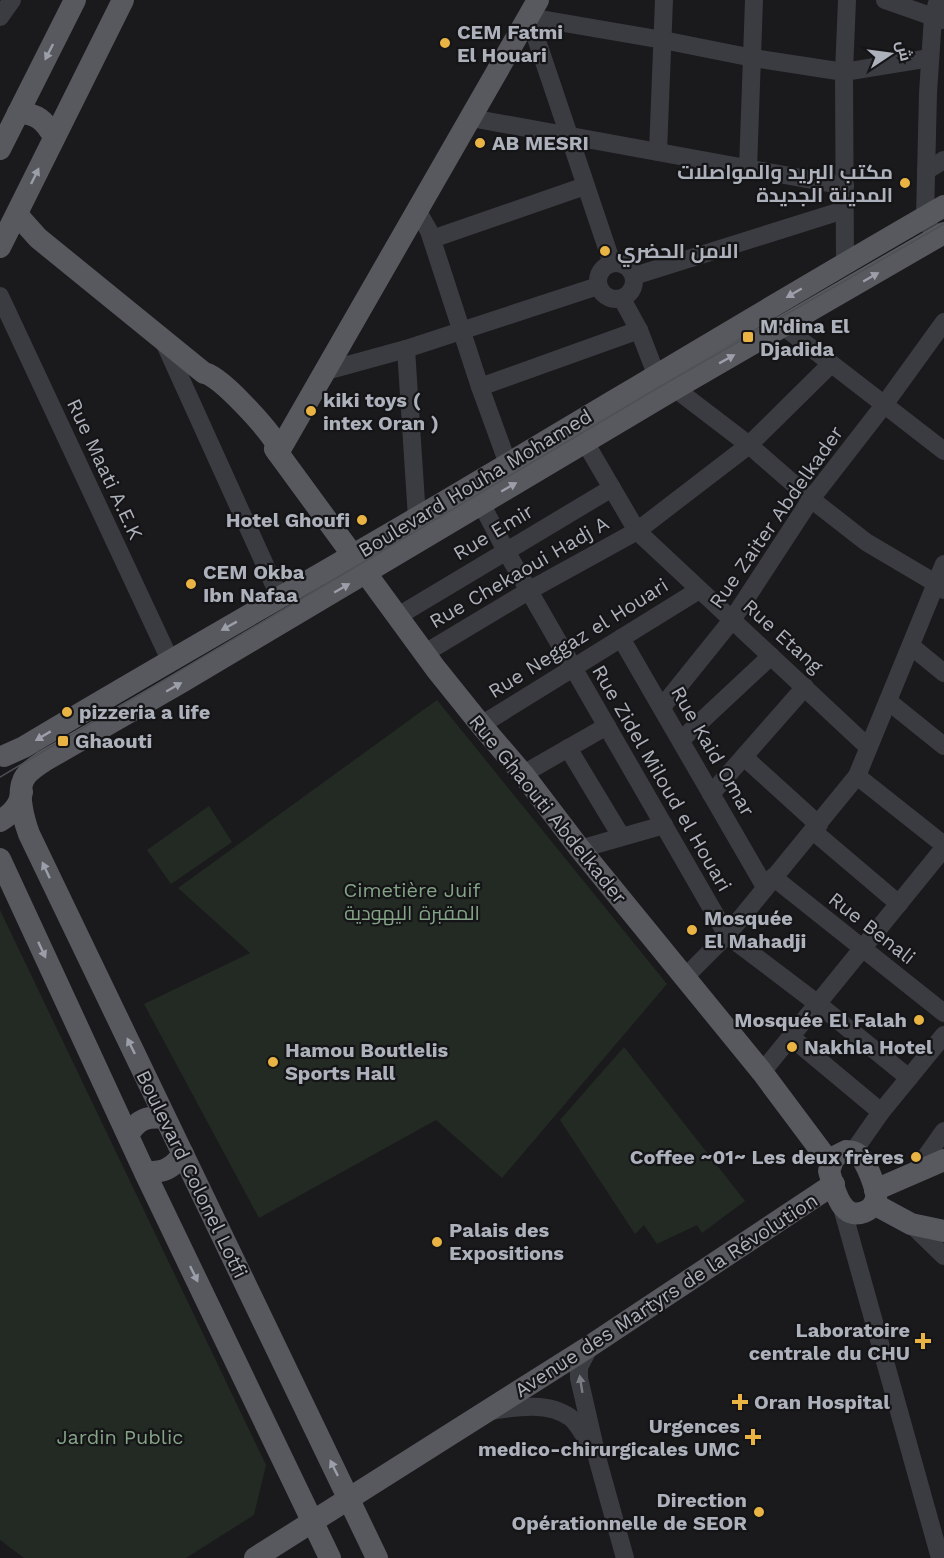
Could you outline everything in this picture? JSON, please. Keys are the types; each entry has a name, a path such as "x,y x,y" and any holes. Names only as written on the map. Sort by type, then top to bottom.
{"main road":[{"path":"0,149 11,116 29,92 75,0"},
{"path":"9,230 123,0"},
{"path":"277,451 326,371 534,8"},
{"path":"29,92 41,107 48,111 66,112"},
{"path":"11,116 33,115 40,118 54,137"},
{"name":"Boulevard Houha Mohamed","path":"2,755 14,754 170,660 417,518 656,374 934,212"},
{"name":"Rue Ghaouti Abdelkader","path":"9,230 17,229 38,238 204,373 218,378 268,431 277,445 277,451 424,653 762,1072 835,1184"},
{"name":"Boulevard Houha Mohamed","path":"0,821 16,807 22,782 44,761 368,573 481,503 676,388 941,238"},
{"path":"2,755 16,768 22,786"},
{"name":"Boulevard Colonel Lotfi","path":"22,786 21,807 29,834 377,1558"},
{"name":"Boulevard Colonel Lotfi","path":"0,859 145,1172 330,1558"},
{"path":"128,1135 142,1119 165,1118"},
{"path":"853,1152 864,1160 875,1197 911,1224 944,1231"},
{"name":"Avenue des Martyrs de la Révolution","path":"255,1558 590,1346 835,1184 839,1153 853,1152"},
{"path":"145,1172 168,1170 183,1154"},
{"path":"835,1184 851,1213 863,1213 875,1197 915,1172 944,1160"}],"street":[{"path":"0,18 12,0"},
{"path":"658,152 664,0"},
{"path":"748,169 753,0"},
{"path":"845,264 844,72 847,0"},
{"path":"885,0 938,13 927,93 926,171 941,238"},
{"path":"612,263 567,134 534,8 663,40 753,58 844,72 930,58"},
{"path":"927,93 944,82"},
{"path":"471,118 845,186"},
{"path":"926,171 944,160"},
{"path":"432,239 585,186"},
{"path":"417,210 432,239 461,331 508,464"},
{"path":"634,276 844,210"},
{"path":"612,263 623,264 634,276 630,294 622,299 610,299 601,292 598,286 603,268 612,263"},
{"path":"326,371 406,349 598,286"},
{"name":"Rue Maati A.E.K","path":"0,296 170,660"},
{"path":"622,299 639,330 656,374 749,445 811,499 866,542 940,587"},
{"name":"Rue Zaiter Abdelkader","path":"662,707 732,620 811,499 884,405 944,322"},
{"path":"784,327 944,452"},
{"path":"480,387 639,330"},
{"path":"163,339 280,598"},
{"path":"406,349 417,518"},
{"name":"Rue Chekaoui Hadj A","path":"424,653 530,590 637,531 749,445 831,364"},
{"name":"Rue Etang","path":"585,442 637,531 868,747"},
{"name":"Rue Emir","path":"398,616 612,488"},
{"name":"Rue Zidel Miloud el Houari","path":"481,503 506,551 726,935 818,1004 909,1078"},
{"path":"684,978 726,935 857,777 911,646 940,587 944,564"},
{"name":"Rue Neggaz el Houari","path":"481,725 699,590"},
{"name":"Rue Kaid Omar","path":"621,638 711,794 769,882"},
{"path":"911,646 944,673"},
{"path":"681,740 771,656"},
{"path":"711,794 805,687"},
{"path":"888,701 944,746"},
{"path":"523,774 607,726"},
{"path":"568,748 621,836"},
{"path":"744,757 816,828 899,904"},
{"path":"762,1072 863,950 944,846 857,777"},
{"path":"580,849 664,825"},
{"name":"Rue Benali","path":"769,882 863,950 944,1013"},
{"path":"853,1152 881,1112 944,1035"},
{"path":"791,1037 881,1112"},
{"path":"915,1172 944,1131"},
{"path":"835,1184 940,1558"},
{"path":"911,1224 944,1256"},
{"path":"590,1346 582,1358 579,1378 598,1461 625,1558"},
{"path":"489,1411 528,1406 554,1410 571,1418 583,1433 598,1461"}],"green space":[{"name":"Cimetière Juif المقبرة اليهودية","path":"437,700 667,984 502,1178 436,1120 259,1218 144,1004 250,953 178,888"},
{"path":"209,806 232,842 171,884 147,850"},
{"name":"Jardin Public","path":"0,910 266,1465 254,1515 186,1558 24,1558 0,1540"},
{"path":"624,1047 745,1201 702,1233 697,1225 657,1244 644,1225 635,1234 560,1120"}],"tram line":[{"path":"0,777 668,382 944,224"}],"place":[{"name":"CEM Fatmi El Houari","path":"445,43"},
{"name":"AB MESRI","path":"480,143"},
{"name":"مكتب البريد والمواصلات المدينة الجديدة","path":"905,183"},
{"name":"الامن الحضري","path":"605,251"},
{"name":"M'dina El Djadida","path":"748,337"},
{"name":"kiki toys ( intex Oran )","path":"311,411"},
{"name":"Hotel Ghoufi","path":"362,520"},
{"name":"CEM Okba Ibn Nafaa","path":"191,584"},
{"name":"pizzeria a life","path":"67,712"},
{"name":"Ghaouti","path":"63,741"},
{"name":"Mosquée El Mahadji","path":"692,930"},
{"name":"Mosquée El Falah","path":"919,1020"},
{"name":"Nakhla Hotel","path":"792,1047"},
{"name":"Hamou Boutlelis Sports Hall","path":"273,1062"},
{"name":"Coffee ~01~ Les deux frères","path":"916,1157"},
{"name":"Palais des Expositions","path":"437,1242"},
{"name":"Laboratoire centrale du CHU","path":"923,1341"},
{"name":"Oran Hospital","path":"740,1402"},
{"name":"Urgences medico-chirurgicales UMC","path":"753,1437"},
{"name":"Direction Opérationnelle de SEOR","path":"759,1512"}]}
